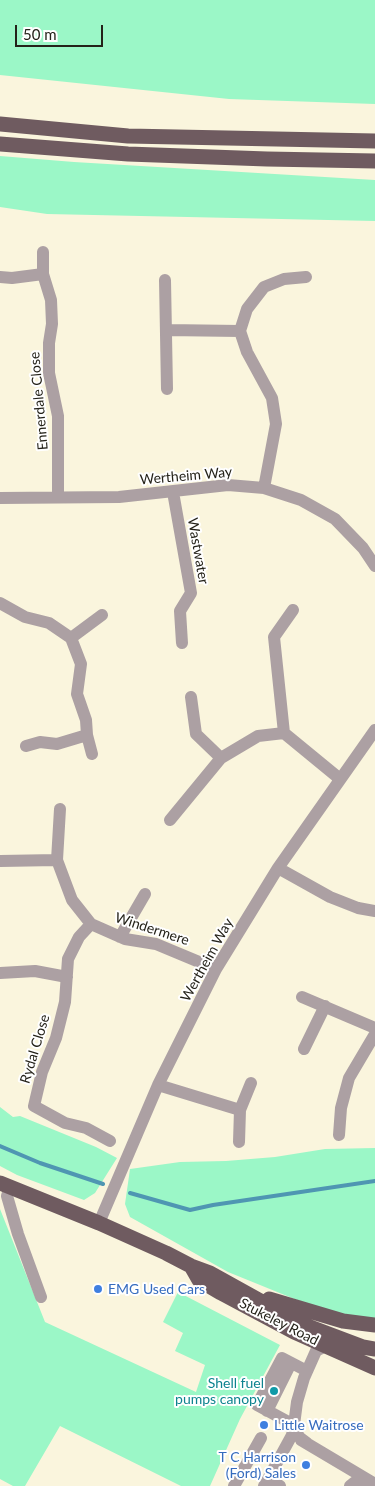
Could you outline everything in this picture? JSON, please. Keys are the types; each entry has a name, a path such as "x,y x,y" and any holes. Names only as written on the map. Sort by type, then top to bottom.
{"main road":[{"path":"0,124 128,136 375,141"},
{"path":"0,144 128,154 375,161"},
{"name":"Stukeley Road","path":"5,1185 99,1223 210,1273 302,1324 363,1347 375,1349"},
{"name":"Stukeley Road","path":"191,1266 199,1280 294,1332 375,1368"},
{"path":"239,1289 343,1321 375,1325"}],"street":[{"name":"Ennerdale Close","path":"43,252 43,274 51,300 52,324 49,343 49,373 58,416 58,498"},
{"path":"0,277 12,278 43,274"},
{"path":"264,488 276,424 272,398 247,352 240,331 247,309 264,287 284,279 306,278"},
{"path":"164,280 167,388"},
{"path":"166,330 240,331"},
{"name":"Wertheim Way","path":"0,498 119,497 228,485 264,488 301,500 335,519 363,548 375,566"},
{"name":"Wastwater","path":"173,492 191,592 180,611 182,643"},
{"path":"0,603 25,617 49,622 70,638 80,664 77,694 86,720 86,735 92,754"},
{"path":"293,610 274,637 284,733 340,779"},
{"path":"70,638 102,615"},
{"path":"191,697 196,734 221,758"},
{"name":"Wertheim Way","path":"99,1223 158,1085 216,969 278,868 375,730"},
{"path":"170,820 221,758 258,736 284,733"},
{"path":"26,746 40,742 56,744 86,735"},
{"name":"Windermere","path":"60,809 57,860 72,900 91,924 120,937 156,944 216,969"},
{"path":"0,861 57,860"},
{"path":"278,868 330,897 358,908 375,911"},
{"path":"120,937 145,894"},
{"name":"Rydal Close","path":"91,924 79,937 68,959 65,1002 56,1038 42,1072 34,1106 65,1123 86,1128 110,1141"},
{"path":"0,973 35,971 67,977"},
{"path":"302,996 375,1028"},
{"path":"304,1049 325,1006"},
{"path":"339,1135 341,1108 349,1078 370,1052 375,1034"},
{"path":"239,1142 240,1110 251,1083"},
{"path":"158,1085 240,1110"},
{"path":"5,1185 18,1234 41,1297"},
{"path":"265,1409 298,1368 316,1351 326,1346"},
{"path":"298,1368 277,1355 252,1403 265,1409 307,1443 375,1484"},
{"path":"280,1486 266,1482 293,1430 297,1402 298,1368"},
{"path":"234,1486 261,1438"},
{"path":"350,1486 355,1482 361,1482 369,1486"}],"green space":[{"path":"0,0 375,0 375,104 229,99 0,75"},
{"path":"0,156 375,180 375,221 47,214 0,207"},
{"path":"0,1107 13,1117 20,1116 96,1147 117,1158 95,1193 84,1200 17,1175 0,1166"},
{"path":"375,1148 375,1319 324,1311 228,1272 130,1217 125,1204 130,1169 180,1162 275,1157 325,1149"},
{"path":"0,1209 45,1322 196,1392 205,1365 175,1351 183,1333 163,1322 178,1292 280,1345 240,1419 210,1486 181,1486 60,1426 25,1486 13,1486 0,1479"}],"waterway":[{"path":"0,1146 40,1163 103,1184"},
{"path":"130,1193 190,1210 375,1181"}],"place":[{"name":"EMG Used Cars","path":"98,1289"},
{"name":"Shell fuel pumps canopy","path":"274,1391"},
{"name":"Little Waitrose","path":"264,1425"},
{"name":"T C Harrison (Ford) Sales","path":"306,1465"}]}
